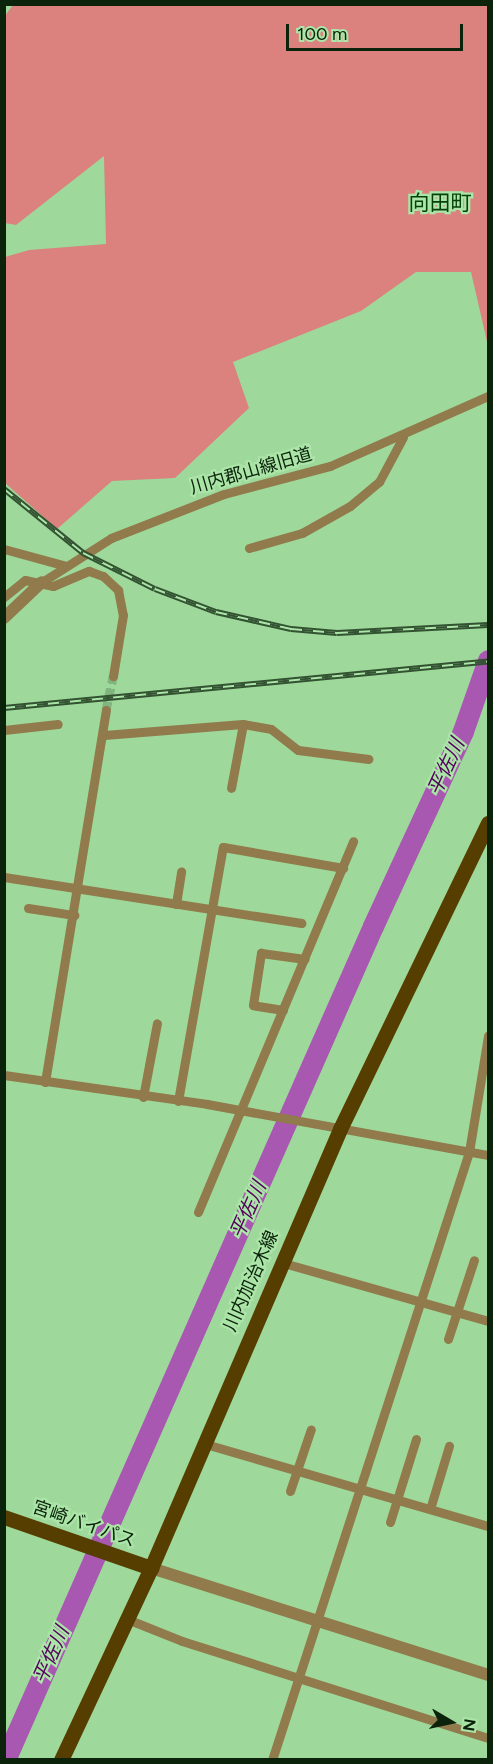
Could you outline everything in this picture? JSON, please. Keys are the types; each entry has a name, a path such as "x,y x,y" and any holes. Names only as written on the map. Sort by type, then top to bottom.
{"main road":[{"name":"川内加治木線","path":"61,1760 151,1568 280,1262 340,1130 489,823"},
{"name":"宮崎バイパス","path":"4,1517 151,1568"}],"street":[{"name":"川内郡山線旧道","path":"4,618 42,582 111,538 224,494 321,470 403,437 489,396"},
{"path":"249,548 302,533 350,506 379,482 403,437"},
{"path":"4,549 66,566"},
{"path":"4,597 25,580 53,586 89,571 103,576 118,590 123,615 113,676"},
{"path":"45,1082 104,735 106,710"},
{"path":"4,730 58,724"},
{"path":"104,735 243,724 271,729 298,750 368,759"},
{"path":"231,788 243,724"},
{"path":"198,1212 353,842"},
{"path":"178,1101 223,847 343,868"},
{"path":"176,904 181,871"},
{"path":"4,877 301,923"},
{"path":"28,908 74,915"},
{"path":"283,1010 254,1005 261,953 305,959"},
{"path":"143,1097 157,1023"},
{"path":"272,1760 469,1152 489,1036"},
{"path":"4,1075 178,1101 489,1155"},
{"path":"448,1339 474,1260"},
{"path":"280,1262 489,1321"},
{"path":"290,1491 311,1429"},
{"path":"390,1522 416,1438"},
{"path":"202,1443 488,1525"},
{"path":"430,1509 449,1446"},
{"path":"151,1568 489,1675"},
{"path":"127,1619 182,1641 489,1738"}],"shaded area":[{"path":"13,5 488,5 488,346 471,272 416,272 361,311 233,362 249,408 175,478 112,481 57,529 5,483 5,257 29,250 106,244 104,156 16,225 5,223 4,17"}],"waterway":[{"name":"平佐川","path":"5,1760 373,926 463,731 488,660"}],"tunnel":[{"path":"106,710 113,676"}],"railway":[{"path":"4,489 83,553 155,589 216,612 291,629 337,633 488,625"},
{"path":"4,708 488,661"}],"district":[{"name":"向田町","path":"440,203"}]}
